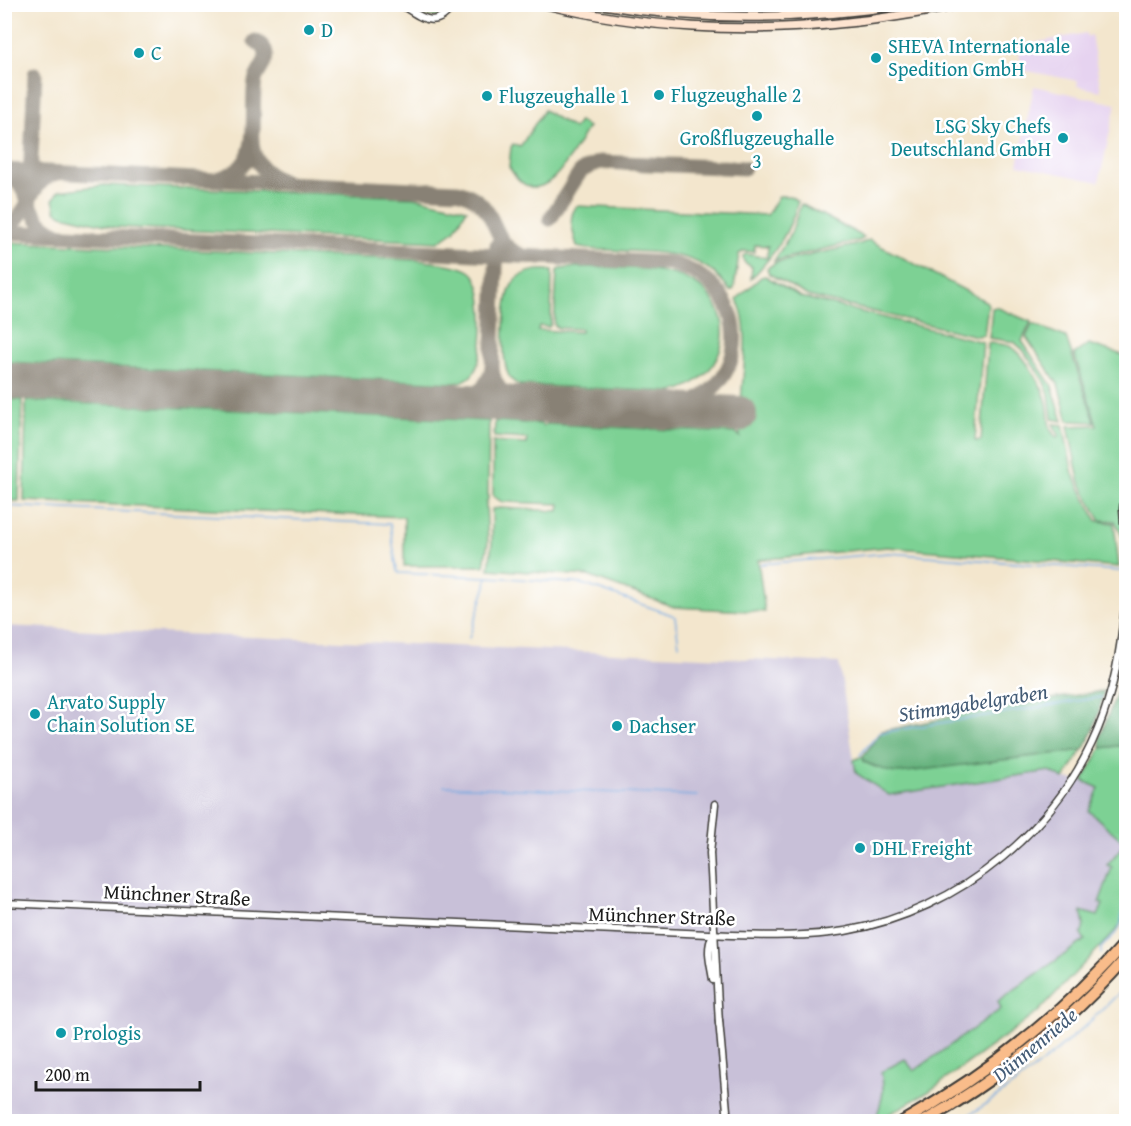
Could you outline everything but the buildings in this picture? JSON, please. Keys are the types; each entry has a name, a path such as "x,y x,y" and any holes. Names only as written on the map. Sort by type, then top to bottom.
{"highway":[{"path":"902,1122 958,1088 1021,1043 1065,1006 1103,969 1126,942"},
{"path":"923,1122 983,1086 1030,1050 1074,1013 1126,958"}],"main road":[{"path":"544,4 599,16 692,26 782,27 877,20 964,4"},
{"path":"601,5 685,15 759,17 840,13 907,4"}],"street":[{"path":"400,4 431,21 446,16 454,4"},
{"path":"599,16 601,5"},
{"path":"1126,478 1123,509 1126,551"},
{"name":"Münchner Straße","path":"4,903 713,934 808,935 847,930 880,922 951,893 978,876 1006,855 1057,801 1081,765 1095,737 1115,678 1126,596"},
{"path":"715,804 710,853 713,934 728,1122"}],"shaded area":[{"path":"1086,33 1087,37 1091,35 1101,91 1077,86 1078,81 1022,70 1018,46"},
{"path":"1034,86 1116,104 1099,182 1018,165"},
{"path":"5,626 839,663 856,773 889,795 1050,771 1064,779 1086,781 1126,800 1126,886 1035,1013 957,1071 891,1108 858,1121 5,1122"}],"green space":[{"path":"406,5 451,5 437,17 425,15"},
{"path":"544,110 574,129 579,121 588,127 554,177 544,185 533,187 521,182 509,167 511,147 513,144 520,147"},
{"path":"104,185 414,197 467,209 454,231 438,242 114,227 62,215 56,211 53,200 59,191"},
{"path":"779,196 790,196 798,201 785,234 773,253 751,279 752,267 744,262 743,256 746,254 767,258 768,246 755,245 754,252 744,251 739,254 734,289 730,291 719,277 692,260 660,253 593,250 577,247 571,221 577,206 767,215"},
{"path":"801,204 864,237 861,240 774,261 791,233"},
{"path":"869,240 987,302 984,335 976,336 808,296 769,274 767,268 775,263"},
{"path":"5,242 416,260 452,265 471,272 480,292 483,323 477,367 472,375 455,383 5,362"},
{"path":"577,267 636,268 665,272 691,281 707,293 718,308 723,324 722,341 717,358 707,372 692,384 673,392 519,385 513,382 506,368 504,343 505,315 513,283 531,271 552,271 551,324 549,327 539,326 538,330 581,332 581,329 558,328 554,325 557,271"},
{"path":"765,276 801,297 983,342 975,441 981,440 988,343 1005,345 1016,351 1033,372 1042,389 1047,403 1050,426 1057,438 1059,435 1053,424 1063,425 1073,474 1097,521 1114,523 1119,567 887,547 758,560 765,612 674,607 588,576 489,569 492,509 559,511 560,504 502,502 493,496 493,442 527,444 527,439 494,437 495,421 543,426 546,424 737,433 740,437 740,427 747,427 748,402 741,402 745,336 737,299"},
{"path":"996,307 1031,322 1022,341 1052,386 1063,421 1052,419 1049,394 1043,380 1023,350 1014,342 989,338 992,308"},
{"path":"1032,324 1066,337 1095,422 1068,421 1058,384 1026,337"},
{"path":"1089,344 1126,356 1126,545 1115,521 1100,520 1079,480 1068,426 1097,425 1074,354"},
{"path":"5,399 22,400 19,501 5,501"},
{"path":"26,401 489,421 488,499 486,503 488,542 484,566 404,566 404,517 24,501"},
{"path":"1126,653 1126,745 1101,748 1100,737 1118,689"},
{"path":"1104,691 1094,729 1083,750 898,773 864,762 863,756 882,731 960,713"},
{"path":"1126,745 1126,915 1120,926 1037,1013 928,1092 875,1122 883,1092 881,1072 905,1059 914,1071 1001,1009 998,1001 1085,940 1081,934 1084,926 1081,911 1098,916 1103,904 1099,903 1112,867 1107,865 1125,843 1089,811 1099,788 1083,781 1101,748"},
{"path":"1083,750 1064,779 1050,771 889,795 856,773 854,760 863,756 864,762 875,767 974,763"}],"waterway":[{"path":"4,506 390,524 399,573 583,584 672,615 675,617 679,645"},
{"path":"760,564 889,553 1120,571"},
{"path":"469,638 487,577"},
{"name":"Stimmgabelgraben","path":"1120,693 1126,692"},
{"name":"Stimmgabelgraben","path":"860,755 879,733 1102,697"},
{"name":"Stimmgabelgraben","path":"444,786 698,796"},
{"name":"Dünnenriede","path":"1101,954 1101,948 1118,931 1121,923 1126,881"},
{"name":"Dünnenriede","path":"958,1122 1003,1092 1046,1059 1126,986"}],"taxiway":[{"path":"219,178 234,172 244,163 249,152 252,138 255,81 265,62 266,55 263,46 255,41"},
{"path":"29,201 35,74"},
{"path":"252,143 255,156 261,166 270,175 282,181"},
{"path":"550,219 581,171 599,162 744,168"},
{"path":"4,170 458,191 472,197 482,205 503,242 522,255"},
{"path":"4,172 14,178 20,186 39,220 57,233"},
{"path":"4,229 20,215 41,182 58,173"},
{"path":"4,232 669,263 698,275 719,293 731,315 735,339 730,363 717,384 696,401 666,411"},
{"path":"492,368 497,245"},
{"path":"448,401 476,393 486,383 492,368 499,388 513,400 527,404"}],"runway":[{"path":"4,381 739,414"}],"place":[{"name":"D","path":"309,30"},
{"name":"C","path":"139,53"},
{"name":"SHEVA Internationale Spedition GmbH","path":"876,58"},
{"name":"Flugzeughalle 2","path":"659,95"},
{"name":"Flugzeughalle 1","path":"487,96"},
{"name":"Großflugzeughalle 3","path":"757,116"},
{"name":"LSG Sky Chefs Deutschland GmbH","path":"1063,138"},
{"name":"Arvato Supply Chain Solution SE","path":"35,714"},
{"name":"Dachser","path":"617,726"},
{"name":"DHL Freight","path":"860,848"},
{"name":"Prologis","path":"61,1033"}]}
